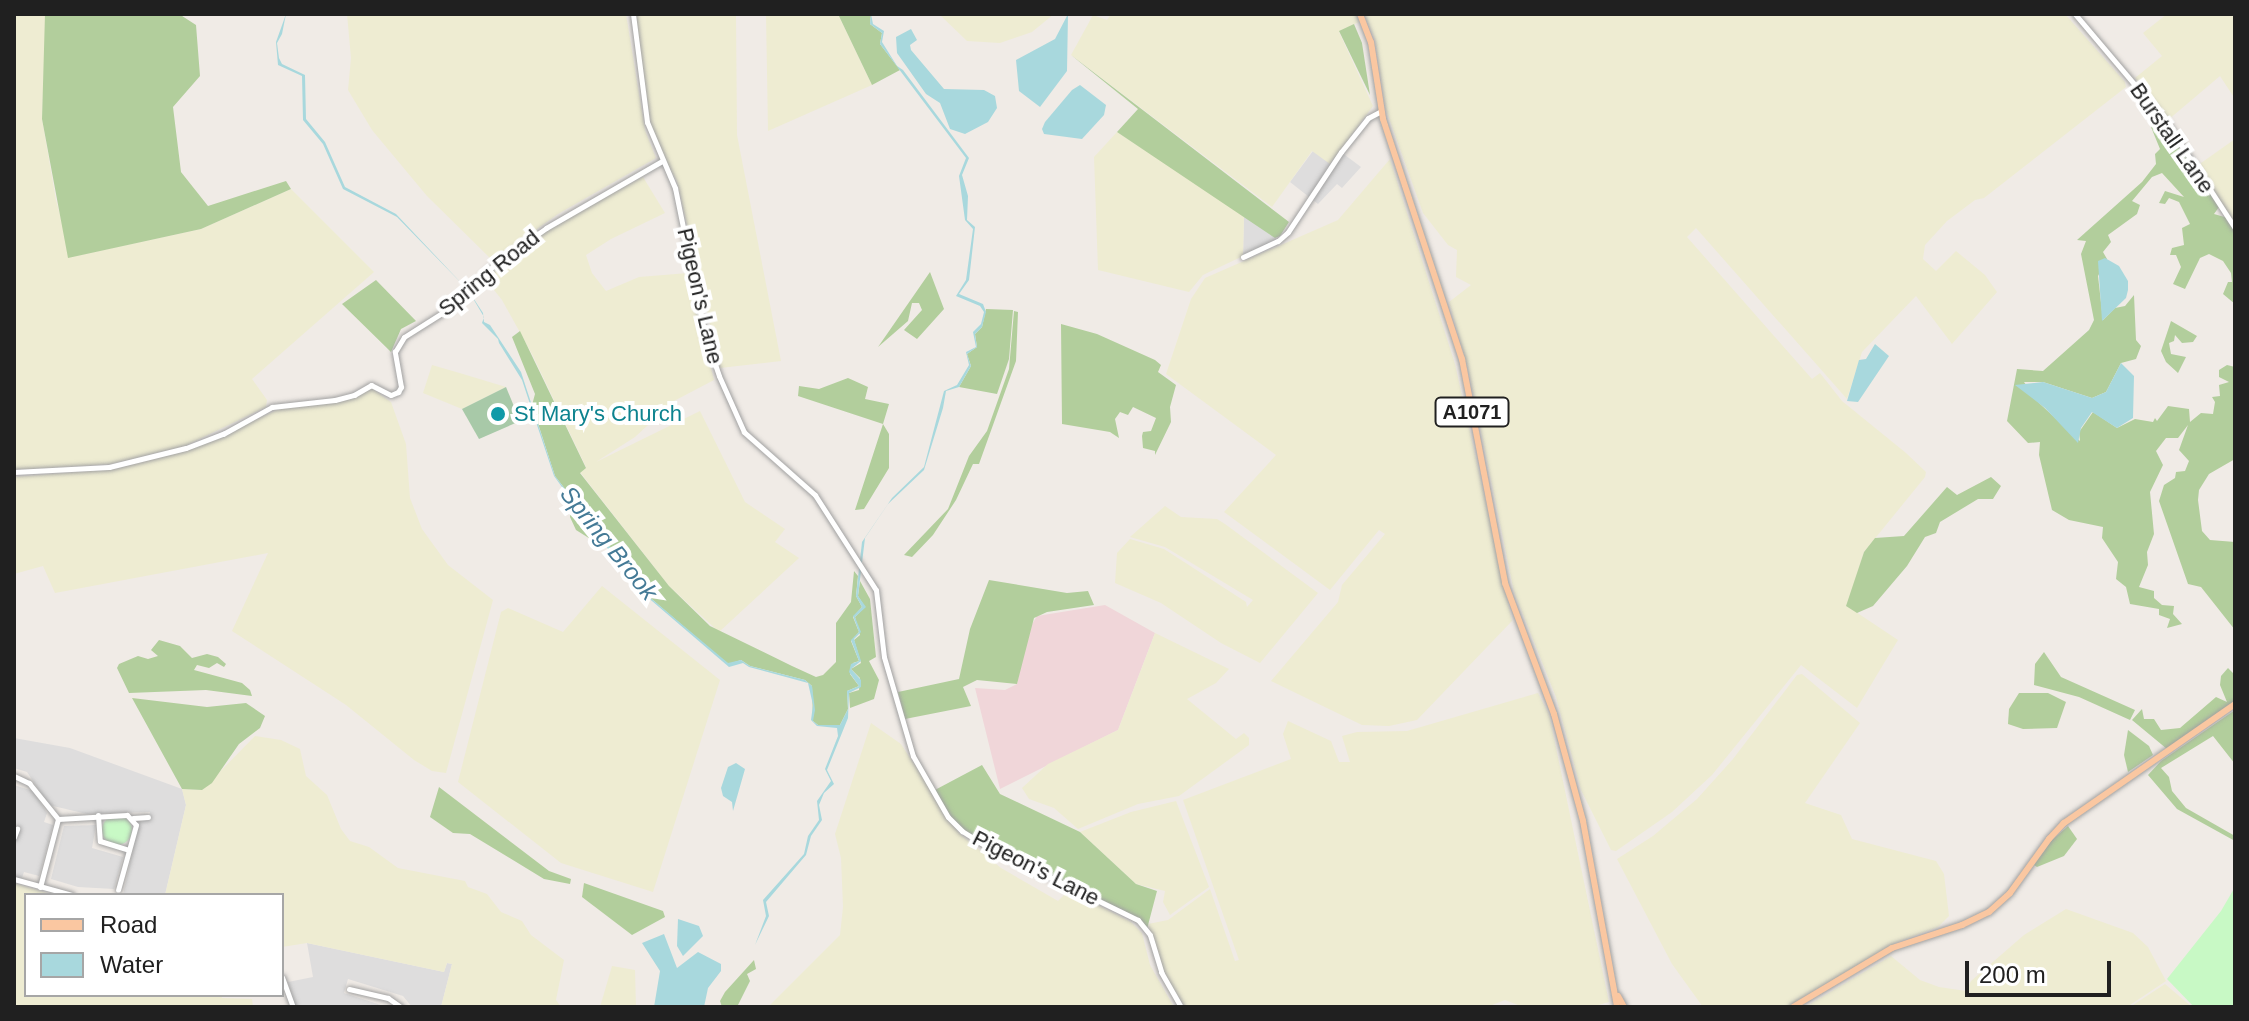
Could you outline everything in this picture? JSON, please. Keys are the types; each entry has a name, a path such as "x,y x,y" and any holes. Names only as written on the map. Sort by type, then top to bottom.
{"main road":[{"name":"A1071","path":"1360,14 1371,42 1381,111 1458,346 1500,562 1565,752 1583,821 1618,996 1617,1007"},
{"path":"1793,1007 1892,948 1962,925 1989,912 2010,893 2064,823 2235,704"},
{"name":"A1071","path":"1618,996 1624,1007"}],"street":[{"name":"Pigeon's Lane","path":"633,14 647,122 675,188 705,335 732,407 747,436 815,495 876,590 882,645 910,747 948,817 986,846 1138,920 1150,935 1161,972 1181,1007"},
{"name":"Burstall Lane","path":"2075,14 2167,123 2235,228"},
{"path":"1243,257 1278,241 1288,232 1341,152 1368,118 1381,111"},
{"name":"Spring Road","path":"14,472 109,467 186,448 223,434 272,407 335,400 354,395 371,385 391,395 401,387 395,352 404,337 456,304 494,265 546,228 662,161"},
{"path":"14,773 29,783 58,819"},
{"path":"58,819 98,815 148,817"},
{"path":"98,815 101,842 129,850"},
{"path":"118,890 136,825 133,818"},
{"path":"40,887 58,819"},
{"path":"14,837 17,829"},
{"path":"14,879 64,893"},
{"path":"284,982 293,1007"},
{"path":"353,988 388,998 401,1007"}],"shaded area":[{"path":"14,14 46,14 42,119 56,200 71,257 201,229 291,189 374,272 252,379 267,400 266,407 185,446 111,464 14,470"},
{"path":"347,14 626,14 645,130 656,158 558,214 493,261 427,196 372,130 348,90 351,58"},
{"path":"635,14 736,14 737,135 781,361 720,368 677,181 653,139"},
{"path":"766,14 838,14 872,85 768,131"},
{"path":"939,14 1054,14 1032,32 1000,43 967,41"},
{"path":"1111,14 1356,14 1359,22 1339,32 1373,106 1330,164 1312,151 1272,207 1071,55 1093,15 1107,20"},
{"path":"1364,14 2065,14 2125,82 2126,87 1984,198 1975,200 1947,221 1925,245 1923,259 1936,271 1956,251 1985,275 1997,292 1952,344 1916,296 1862,352 1847,399 1696,228 1687,237 1812,379 1820,373 1842,401 1926,472 1864,552 1847,606 1898,640 1857,708 1801,665 1712,775 1672,812 1616,851 1611,850 1581,790 1556,697 1514,592 1468,368 1449,302 1471,285 1456,277 1457,250 1448,245 1423,213 1386,110 1375,39"},
{"path":"2167,14 2235,14 2235,99 2220,76 2168,120 2135,78 2162,56 2143,33"},
{"path":"1117,132 1244,215 1243,256 1203,275 1189,292 1098,270 1094,157"},
{"path":"2235,139 2235,228 2194,168"},
{"path":"1313,151 1341,152 1361,167 1342,188 1337,184 1318,204 1290,182"},
{"path":"1390,159 1455,364 1512,621 1417,720 1389,726 1362,725 1271,681 1338,602 1342,585 1385,534 1379,530 1330,590 1224,512 1276,455 1166,374 1191,299 1205,278 1338,220"},
{"path":"643,177 665,213 586,255 592,273 606,291 639,277 688,273 714,380 674,401 635,437 596,462 700,411 745,502 785,529 775,542 799,558 719,632 669,586 580,472 586,467 533,356 502,300 482,275 565,218"},
{"path":"1244,215 1277,239 1278,241 1243,256"},
{"path":"432,365 506,387 462,409 423,393"},
{"path":"371,388 391,402 406,444 410,498 422,529 448,565 493,600 446,773 432,771 414,760 346,705 232,631 268,553 55,593 43,566 14,574 14,477 115,469 191,448 282,408 340,402"},
{"path":"1165,506 1181,517 1217,519 1318,593 1260,663 1221,643 1161,603 1115,583 1117,553 1130,539 1164,549 1246,602 1247,607 1253,600 1165,547 1130,537"},
{"path":"602,586 720,680 653,892 561,863 458,782 501,612 508,608 563,632"},
{"path":"1105,605 1155,633 1118,730 1000,789 975,688 1005,690 1017,684 1028,631 1037,616"},
{"path":"1155,633 1229,669 1216,683 1187,699 1236,739 1244,733 1249,738 1249,745 1179,796 1138,804 1078,829 1054,808 1029,799 1022,788 1048,764 1118,730"},
{"path":"1802,674 1860,723 1805,803 1841,815 1852,839 1936,861 1944,874 1949,916 1938,927 1895,943 1789,1006 1703,1007 1672,964 1617,859 1653,836 1697,799 1733,759 1797,675"},
{"path":"1538,693 1549,714 1609,1002 1591,1007 1523,1007 1505,1000 1487,1007 1185,1007 1163,972 1148,924 1168,920 1210,889 1235,961 1239,960 1183,800 1291,759 1283,734 1288,721 1331,741 1339,762 1350,762 1342,736 1357,732 1407,731"},
{"path":"871,723 901,744 959,833 1001,868 1058,901 1069,890 1131,922 1142,933 1150,965 1174,1007 768,1007 840,935 843,907 841,858 835,834"},
{"path":"255,736 281,740 300,749 306,776 327,795 341,829 350,841 369,847 398,868 465,881 468,887 487,894 501,912 522,921 531,935 564,960 556,1000 561,1007 441,1007 452,964 447,963 444,972 307,943 284,947 284,893 165,893 186,805 182,789 202,790"},
{"path":"14,738 70,748 182,789 186,805 165,893 123,893 139,822 148,820 150,812 87,814 49,805 27,772 14,768"},
{"path":"14,785 33,791 47,813 44,822 53,825 39,876 24,872 21,880 14,877"},
{"path":"1176,801 1209,887 1170,915 1163,902 1165,891 1136,884 1080,832 1131,812"},
{"path":"96,825 92,848 123,857 114,889 78,887 51,879 64,826"},
{"path":"14,883 47,893 24,893 24,997 222,997 252,999 253,1007 14,1007"},
{"path":"2066,909 2133,933 2148,947 2166,981 2127,1007 1805,1007 1891,956 1920,980 1966,991 1971,981 2024,935"},
{"path":"307,943 444,972 447,963 452,964 441,1007 412,1007 403,996 348,979 344,993 387,1007 295,1007 288,982 313,977"},
{"path":"612,966 635,970 636,1007 600,1007"},
{"path":"2165,984 2192,1007 2130,1007"}],"green space":[{"path":"45,14 179,14 196,25 200,76 173,107 181,172 208,206 286,181 291,189 201,229 68,258 42,119"},
{"path":"838,14 871,14 870,24 882,33 880,44 900,70 872,85"},
{"path":"1354,24 1362,43 1370,95 1339,31"},
{"path":"1071,55 1289,222 1280,236 1275,238 1117,132 1138,109"},
{"path":"2157,120 2167,123 2219,207 2214,214 2228,218 2235,228 2235,304 2223,294 2228,282 2232,282 2231,273 2223,261 2209,254 2200,258 2185,289 2173,284 2181,267 2176,255 2170,255 2172,248 2184,245 2182,228 2190,224 2179,202 2169,198 2165,204 2159,203 2165,191 2184,197 2162,173 2152,177 2132,201 2140,205 2137,214 2108,235 2111,242 2103,252 2107,259 2098,276 2103,320 2115,308 2125,306 2134,295 2136,340 2141,346 2136,359 2121,363 2106,392 2092,398 2043,382 2024,382 2039,403 2080,441 2079,432 2093,412 2117,428 2135,419 2153,422 2155,418 2157,421 2168,406 2189,409 2190,422 2201,413 2213,414 2215,402 2212,397 2220,396 2219,385 2229,382 2219,377 2219,370 2227,365 2235,367 2235,459 2209,474 2199,490 2198,500 2202,531 2210,540 2235,542 2235,630 2201,587 2188,584 2159,501 2164,485 2175,478 2176,472 2185,471 2189,461 2179,450 2188,425 2178,438 2166,438 2156,451 2163,465 2150,492 2154,534 2147,552 2148,565 2139,587 2154,591 2154,598 2162,605 2174,606 2173,614 2182,624 2167,628 2170,619 2159,615 2159,609 2130,604 2126,587 2116,579 2118,562 2102,538 2103,527 2069,520 2052,510 2039,455 2040,442 2028,443 2007,421 2017,369 2043,371 2089,330 2094,320 2081,254 2086,241 2077,240 2142,182 2156,164 2155,154 2160,149 2151,127"},
{"path":"930,272 944,309 917,339 904,330 922,310 919,303 912,303 908,321 878,347"},
{"path":"376,280 416,321 401,329 391,352 342,304"},
{"path":"986,309 1013,310 1009,359 997,394 959,387 971,366 967,354 977,347 975,334 982,327"},
{"path":"1014,311 1018,312 1016,361 979,464 973,464 956,500 933,535 912,557 904,555 948,509 969,456 987,431 1009,369"},
{"path":"2171,321 2197,336 2193,342 2182,343 2175,335 2174,341 2169,343 2171,354 2186,357 2178,373 2166,362 2161,351"},
{"path":"1061,324 1097,334 1155,360 1161,365 1158,372 1176,385 1170,407 1171,422 1155,455 1155,451 1143,448 1142,436 1143,432 1151,431 1156,418 1133,407 1128,415 1120,412 1115,419 1119,438 1110,432 1062,424"},
{"path":"520,331 586,468 580,473 669,586 710,626 816,677 823,675 836,662 836,623 851,602 854,571 858,576 856,596 862,607 853,617 859,632 851,641 859,661 853,663 850,674 859,686 847,691 848,709 840,725 818,725 813,721 812,686 805,680 750,666 741,660 729,664 723,660 647,595 602,537 605,543 592,540 576,530 570,517 572,498 555,476 532,405 535,394 512,337"},
{"path":"848,378 868,387 865,399 889,404 883,424 798,396 799,386 819,389"},
{"path":"506,387 520,421 479,439 462,409"},
{"path":"883,424 889,434 889,468 864,509 855,510"},
{"path":"1991,477 2001,486 1993,499 1978,499 1940,522 1936,533 1925,537 1907,566 1873,606 1857,613 1846,606 1864,552 1875,538 1904,536 1947,487 1957,495"},
{"path":"989,580 1067,593 1088,591 1094,605 1047,612 1034,618 1017,684 977,680 963,687 971,706 905,719 898,692 959,679 970,629"},
{"path":"860,581 870,599 876,657 869,661 879,680 874,699 850,708 849,693 859,690 860,678 851,669 861,663 854,640 860,635 855,617 865,607 858,596"},
{"path":"159,640 180,646 192,658 207,654 218,657 226,664 224,667 217,663 209,668 197,665 194,670 242,683 252,696 206,690 129,693 117,668 119,664 138,656 148,659 158,656 151,650"},
{"path":"2044,652 2061,677 2135,710 2130,720 2079,697 2034,685 2035,664"},
{"path":"2228,668 2235,675 2235,704 2167,749 2132,720 2142,709 2144,719 2154,719 2161,730 2180,728 2216,697 2227,702 2220,685 2221,676"},
{"path":"2019,693 2048,693 2066,702 2057,728 2023,729 2008,724 2009,709"},
{"path":"132,698 207,707 246,703 265,716 260,728 239,744 212,783 202,790 182,789"},
{"path":"2235,710 2235,764 2213,736 2161,768 2169,777 2172,791 2186,808 2235,836 2235,841 2177,809 2148,775 2161,761"},
{"path":"2128,730 2149,746 2153,755 2128,772 2124,755"},
{"path":"982,765 1000,794 1080,832 1136,884 1157,891 1147,929 1139,920 986,846 955,826 933,791"},
{"path":"439,787 549,871 571,879 570,884 544,879 470,834 453,833 430,817"},
{"path":"117,815 128,819 132,830 128,841 117,845 106,841 102,830 106,819"},
{"path":"2068,826 2077,839 2064,856 2037,867 2034,865 2051,841"},
{"path":"584,883 663,911 665,917 632,935 582,897"},
{"path":"2235,887 2235,1007 2194,1007 2167,979 2221,911"},
{"path":"754,960 756,969 747,974 750,981 737,1007 722,1007 720,1001 725,992"}],"water":[{"path":"286,14 277,43 279,58 282,64 305,75 306,119 325,142 345,187 396,214 465,287 397,217 343,189 323,144 303,120 302,76 278,65 276,42"},
{"path":"871,14 873,24 884,31 882,42 897,66 969,158 962,175 968,196 967,220 975,227 969,280 959,294 983,304 986,312 982,327 975,334 977,347 967,354 971,366 959,387 946,391 924,470 888,504 865,538 858,596 866,607 855,617 861,632 854,639 861,661 851,669 861,680 861,687 849,693 848,718 827,770 834,784 824,793 819,805 822,820 811,836 806,855 766,902 769,916 755,945 766,916 763,900 804,854 808,836 819,820 817,801 831,781 825,769 838,736 837,728 817,726 811,720 813,705 808,683 749,667 743,663 729,667 645,595 554,476 522,380 498,339 482,323 484,318 521,372 555,476 647,595 728,663 741,660 750,666 805,680 812,686 815,710 813,721 818,725 840,725 848,709 847,691 859,686 849,672 851,664 859,661 851,640 859,632 853,616 862,607 856,596 862,542 892,498 924,467 944,391 957,385 969,365 966,352 976,347 973,332 981,324 984,312 980,306 956,296 966,280 973,229 965,220 959,176 966,158 880,44 882,33 870,24"},
{"path":"1068,14 1067,71 1040,107 1019,91 1016,60 1055,39"},
{"path":"911,29 917,40 910,45 911,50 944,89 984,90 995,96 997,108 988,122 965,134 950,129 940,103 926,94 897,53 896,37"},
{"path":"1080,85 1106,105 1104,115 1082,139 1044,134 1042,129 1045,122"},
{"path":"2105,258 2119,266 2128,281 2128,290 2126,298 2102,321 2098,261"},
{"path":"1875,344 1889,356 1858,402 1847,401 1859,360 1866,359"},
{"path":"2121,363 2134,376 2133,418 2117,428 2092,412 2081,428 2078,443 2045,408 2015,385 2043,382 2092,398 2106,392"},
{"path":"736,763 745,769 733,811 732,802 723,796 721,788 728,767"},
{"path":"678,919 699,926 703,936 683,956 677,946"},
{"path":"664,934 677,968 698,952 721,964 721,971 708,988 704,1007 654,1007 660,971 642,943"}],"place":[{"name":"St Mary's Church","path":"498,414"}],"water label":[{"name":"Spring Brook","path":"609,543"}]}
